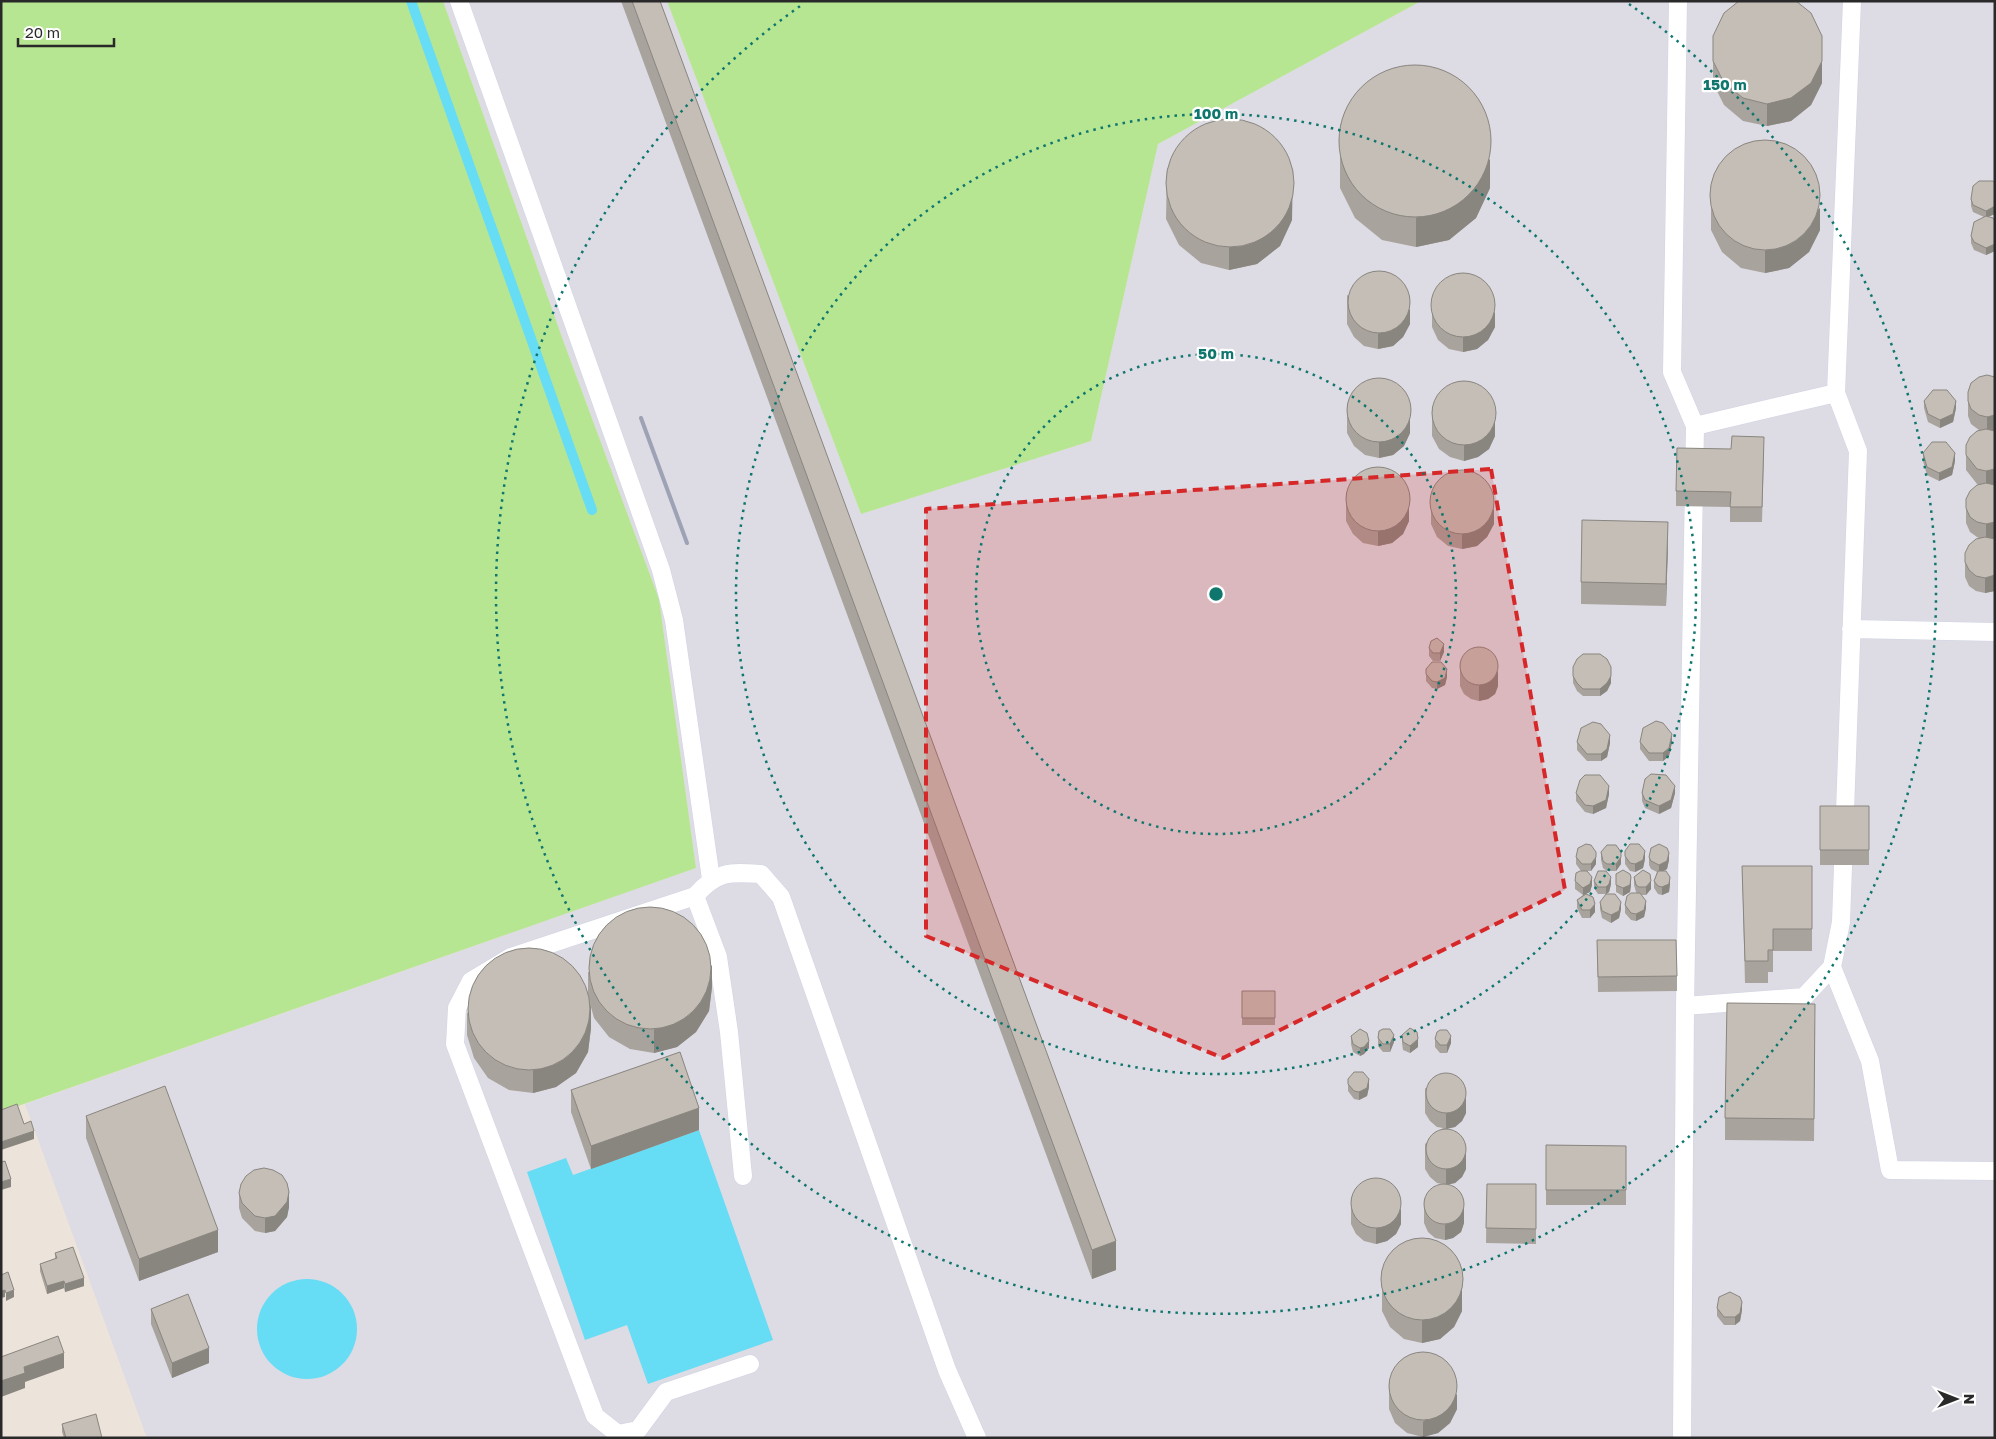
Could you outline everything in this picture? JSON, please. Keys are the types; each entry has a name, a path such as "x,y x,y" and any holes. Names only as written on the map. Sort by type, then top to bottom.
{"lane":[{"path":"459,1 660,570 674,620 711,879"},
{"path":"1678,1 1672,372 1695,426 1685,1006 1682,1438"},
{"path":"1685,1006 1804,997 1832,967 1841,922 1858,451 1836,393 1852,1"},
{"path":"1695,426 1836,393"},
{"path":"1851,629 1995,632"},
{"path":"750,1364 666,1392 638,1430 618,1434 595,1416 455,1044 457,1008 471,981 510,957 695,896 711,879 738,872 761,874 781,896 947,1370 977,1438"},
{"path":"695,896 718,957 729,1032 743,1176"},
{"path":"1832,967 1870,1061 1890,1170 1995,1172"}],"highlighted area":[{"path":"1491,469 1565,890 1223,1058 926,936 926,509"}],"shaded area":[{"path":"443,1 667,1 861,514 1091,441 1158,144 1421,1 1995,1 1995,1438 147,1438 25,1104 696,868 659,599 564,343"}],"green space":[{"path":"1,1 443,1 564,343 659,599 696,868 1,1112"},
{"path":"667,1 1421,1 1158,144 1091,441 861,514"}],"water":[{"path":"699,1130 773,1340 648,1384 627,1325 585,1340 527,1172 566,1158 573,1175"},
{"path":"307,1279 317,1280 335,1287 349,1301 356,1319 356,1339 349,1357 335,1371 317,1378 307,1379 297,1378 279,1371 265,1357 258,1339 257,1329 258,1319 265,1301 279,1287 297,1280"}],"building":[{"path":"632,1 660,1 1116,1241 1092,1250"},
{"path":"1739,1 1796,1 1811,13 1822,36 1822,61 1811,83 1791,98 1767,104 1743,98 1724,83 1713,61 1713,36 1724,13"},
{"path":"1415,65 1444,71 1457,78 1468,88 1478,99 1485,112 1491,141 1485,170 1478,183 1468,194 1457,204 1444,211 1415,217 1386,211 1373,204 1362,194 1352,183 1345,170 1339,141 1345,112 1352,99 1362,88 1373,78 1386,71"},
{"path":"1230,119 1254,124 1275,138 1289,159 1294,183 1289,207 1275,228 1254,242 1230,247 1206,242 1185,228 1171,207 1166,183 1171,159 1185,138 1206,124"},
{"path":"1765,140 1786,144 1804,156 1816,174 1820,195 1816,216 1804,234 1786,246 1765,250 1744,246 1726,234 1714,216 1710,195 1714,174 1726,156 1744,144"},
{"path":"1979,181 1993,181 1995,183 1995,206 1986,211 1973,205 1971,199 1973,186"},
{"path":"1986,216 1993,218 1995,221 1995,244 1986,248 1974,242 1971,236 1974,222"},
{"path":"1373,271 1385,271 1397,276 1405,284 1410,296 1410,308 1405,320 1397,328 1385,333 1373,333 1361,328 1353,320 1348,308 1348,296 1353,284 1361,276"},
{"path":"1463,273 1481,279 1489,287 1495,305 1489,323 1481,331 1463,337 1445,331 1437,323 1431,305 1437,287 1445,279"},
{"path":"1987,375 1995,377 1995,415 1987,417 1979,415 1971,409 1968,401 1968,392 1971,383 1979,377"},
{"path":"1379,378 1397,384 1405,392 1411,410 1405,428 1397,436 1379,442 1361,436 1353,428 1347,410 1353,392 1361,384"},
{"path":"1464,381 1482,387 1490,395 1496,413 1490,431 1482,439 1464,445 1446,439 1438,431 1432,413 1438,395 1446,387"},
{"path":"1933,390 1947,390 1956,401 1953,414 1940,420 1928,414 1924,401"},
{"path":"1986,429 1995,431 1995,469 1986,471 1977,469 1966,455 1966,445 1970,437 1977,431"},
{"path":"1732,436 1764,437 1762,507 1730,507 1731,492 1676,491 1677,448 1731,449"},
{"path":"1932,442 1946,442 1955,453 1952,467 1939,473 1927,467 1923,453"},
{"path":"1378,467 1396,473 1404,481 1410,499 1404,517 1396,525 1378,531 1360,525 1352,517 1346,499 1352,481 1360,473"},
{"path":"1462,470 1480,476 1488,484 1494,502 1488,520 1480,528 1462,534 1444,528 1436,520 1430,502 1436,484 1444,476"},
{"path":"1986,483 1995,485 1995,522 1986,524 1977,522 1970,517 1966,508 1966,499 1970,491 1977,485"},
{"path":"1582,520 1668,522 1666,584 1581,582"},
{"path":"1985,537 1995,539 1995,575 1985,578 1976,576 1969,570 1965,562 1965,553 1969,545 1976,539"},
{"path":"1437,638 1444,644 1440,653 1433,653 1429,648 1431,641"},
{"path":"1479,647 1493,652 1498,666 1493,680 1479,685 1465,680 1460,666 1465,652"},
{"path":"1583,654 1600,654 1607,659 1611,667 1611,676 1600,689 1583,689 1573,676 1573,667 1577,659"},
{"path":"1432,662 1441,662 1447,669 1445,678 1437,682 1432,681 1426,674 1426,669"},
{"path":"1656,721 1663,723 1672,734 1669,748 1663,753 1649,753 1640,742 1643,728"},
{"path":"1593,722 1601,724 1610,735 1607,749 1601,754 1587,754 1577,742 1581,728"},
{"path":"1651,774 1666,775 1675,786 1671,800 1659,806 1645,800 1642,793 1645,779"},
{"path":"1585,775 1600,775 1609,786 1606,800 1593,806 1585,805 1576,793 1580,780"},
{"path":"1820,806 1869,806 1869,850 1820,850"},
{"path":"1586,844 1591,845 1596,852 1596,857 1591,864 1582,864 1576,857 1578,848"},
{"path":"1630,844 1639,844 1645,851 1643,860 1635,864 1630,863 1625,856 1625,851"},
{"path":"1659,844 1667,848 1669,853 1667,861 1659,865 1651,861 1649,857 1651,848"},
{"path":"1607,845 1616,845 1621,852 1621,857 1616,864 1607,864 1603,861 1601,852"},
{"path":"1742,866 1812,866 1812,929 1773,929 1773,950 1768,950 1768,961 1745,961"},
{"path":"1623,870 1630,874 1631,877 1630,885 1623,888 1616,885 1616,874"},
{"path":"1643,870 1650,874 1651,881 1646,887 1639,887 1636,885 1634,877"},
{"path":"1587,871 1592,877 1590,884 1583,888 1575,881 1576,873"},
{"path":"1598,871 1606,871 1611,877 1606,887 1598,887 1594,881"},
{"path":"1658,871 1666,871 1670,877 1669,884 1662,887 1658,886 1654,881"},
{"path":"1631,893 1640,893 1646,901 1644,910 1636,914 1631,913 1625,905 1627,896"},
{"path":"1586,894 1593,897 1595,904 1590,910 1582,910 1577,900"},
{"path":"1606,894 1615,894 1621,902 1619,911 1611,915 1602,911 1600,902"},
{"path":"650,907 673,911 693,925 707,945 711,968 707,991 693,1011 673,1025 650,1029 627,1025 607,1011 593,991 589,968 593,945 607,925 627,911"},
{"path":"1597,940 1676,940 1677,976 1598,977"},
{"path":"529,948 552,952 572,966 586,986 590,1009 586,1032 572,1052 552,1066 529,1070 506,1066 486,1052 472,1032 468,1009 472,986 486,966 506,952"},
{"path":"1242,991 1275,991 1275,1018 1242,1018"},
{"path":"1727,1003 1815,1004 1814,1119 1725,1118"},
{"path":"1410,1028 1417,1032 1418,1039 1410,1046 1403,1042 1402,1035"},
{"path":"1360,1029 1367,1033 1369,1041 1364,1047 1360,1048 1353,1044 1351,1036"},
{"path":"1390,1029 1394,1035 1390,1044 1383,1044 1378,1038 1379,1031"},
{"path":"1447,1030 1451,1036 1447,1045 1440,1045 1435,1039 1437,1032"},
{"path":"680,1052 699,1108 591,1146 571,1090"},
{"path":"1354,1072 1363,1072 1369,1079 1367,1088 1359,1092 1354,1091 1348,1084 1348,1079"},
{"path":"1450,1073 1457,1076 1463,1082 1466,1093 1465,1101 1457,1110 1450,1113 1442,1113 1435,1110 1427,1101 1426,1089 1429,1082 1438,1074"},
{"path":"165,1086 218,1230 139,1259 86,1116"},
{"path":"17,1104 24,1124 31,1121 34,1131 1,1142 1,1110"},
{"path":"1450,1129 1457,1132 1463,1138 1466,1149 1465,1157 1457,1166 1450,1169 1442,1169 1435,1166 1427,1157 1426,1145 1429,1138 1438,1130"},
{"path":"1546,1145 1626,1146 1626,1190 1546,1190"},
{"path":"5,1161 11,1179 1,1182 1,1162"},
{"path":"264,1168 282,1175 287,1183 289,1192 287,1202 275,1216 265,1218 255,1216 242,1203 239,1193 241,1184 246,1176 254,1170"},
{"path":"1371,1178 1381,1178 1394,1185 1401,1198 1401,1208 1394,1221 1381,1228 1371,1228 1362,1224 1355,1217 1351,1208 1351,1198 1355,1189 1362,1182"},
{"path":"1448,1184 1455,1187 1461,1193 1464,1204 1463,1212 1455,1221 1448,1224 1440,1224 1433,1221 1425,1212 1424,1200 1427,1193 1436,1185"},
{"path":"1487,1184 1536,1184 1536,1229 1486,1228"},
{"path":"1422,1238 1438,1241 1451,1250 1460,1263 1463,1279 1460,1295 1451,1308 1438,1317 1422,1320 1406,1317 1393,1308 1384,1295 1381,1279 1384,1263 1393,1250 1406,1241"},
{"path":"73,1247 84,1278 65,1284 64,1281 47,1286 40,1264 57,1258 55,1253"},
{"path":"8,1272 14,1290 6,1293 5,1290 1,1291 1,1275"},
{"path":"1730,1292 1740,1297 1742,1302 1740,1313 1735,1317 1724,1317 1717,1308 1719,1297"},
{"path":"188,1294 209,1348 172,1363 151,1309"},
{"path":"58,1336 64,1353 24,1367 25,1373 1,1381 1,1357"},
{"path":"1416,1352 1430,1352 1442,1357 1452,1367 1457,1379 1457,1393 1452,1405 1442,1415 1430,1420 1416,1420 1404,1415 1394,1405 1389,1393 1389,1379 1394,1367 1404,1357"},
{"path":"96,1414 102,1438 66,1438 62,1424"}],"waterway":[{"path":"411,1 592,510"}],"railway":[{"path":"641,418 687,543"}]}
